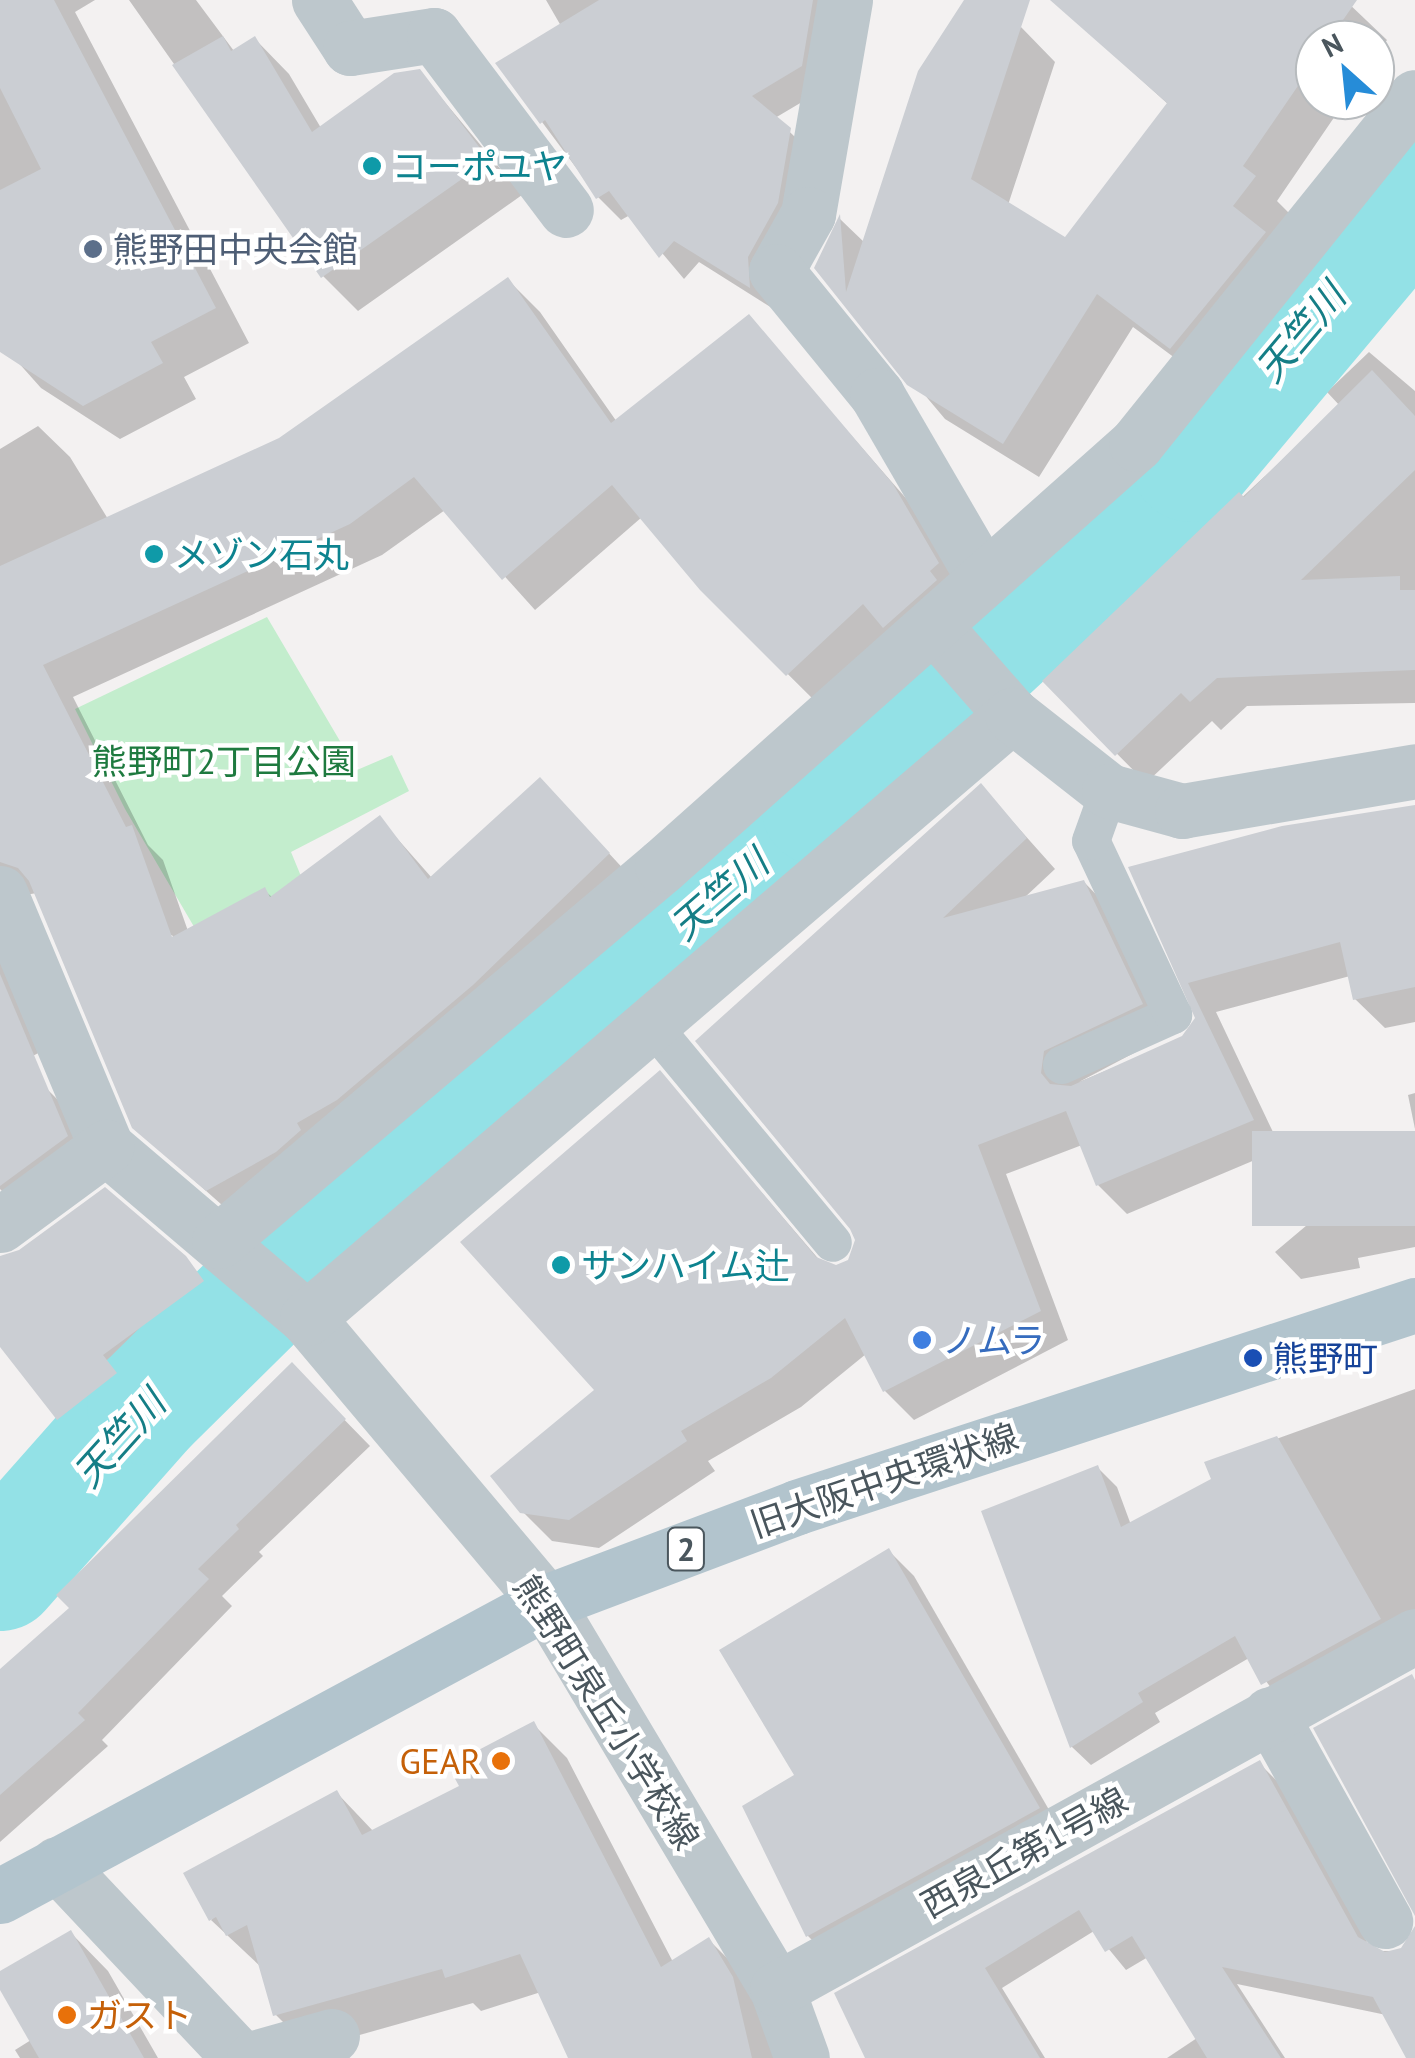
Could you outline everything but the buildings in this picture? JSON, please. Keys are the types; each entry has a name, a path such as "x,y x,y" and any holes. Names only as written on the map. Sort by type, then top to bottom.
{"main road":[{"name":"旧大阪中央環状線","path":"0,1896 546,1602 797,1507 1415,1305"}],"street":[{"path":"319,0 350,48 434,35 566,210"},
{"path":"845,0 808,214 776,271 876,395 984,579"},
{"path":"0,893 106,1147 229,1250 1136,444 1415,97"},
{"path":"934,626 1012,714 1110,792 1182,810 1415,771"},
{"path":"300,1311 652,1025 1012,714"},
{"path":"0,1225 106,1147"},
{"name":"熊野町泉丘小学校線","path":"229,1250 300,1311 546,1602 777,1989 802,2058"},
{"name":"西泉丘第1号線","path":"777,1989 1415,1636"},
{"path":"1270,1714 1385,1922"},
{"path":"57,1864 240,2058"},
{"path":"254,2058 332,2036"}],"lane":[{"path":"1062,1065 1173,1015 1090,841 1110,792"},
{"path":"652,1025 833,1243"}],"green space":[{"name":"熊野町2丁目公園","path":"267,617 357,770 392,755 409,791 291,852 322,927 227,983 125,809 75,709"}],"waterway":[{"name":"天竺川","path":"0,1571 147,1405 290,1264 821,806 1191,462 1415,195"}],"place":[{"name":"コーポユヤ","path":"372,166"},
{"name":"熊野田中央会館","path":"93,249"},
{"name":"メゾン石丸","path":"154,554"},
{"name":"サンハイム辻","path":"561,1265"},
{"name":"ノムラ","path":"922,1340"},
{"name":"熊野町","path":"1253,1358"},
{"name":"GEAR","path":"501,1761"},
{"name":"ガスト","path":"67,2015"}]}
